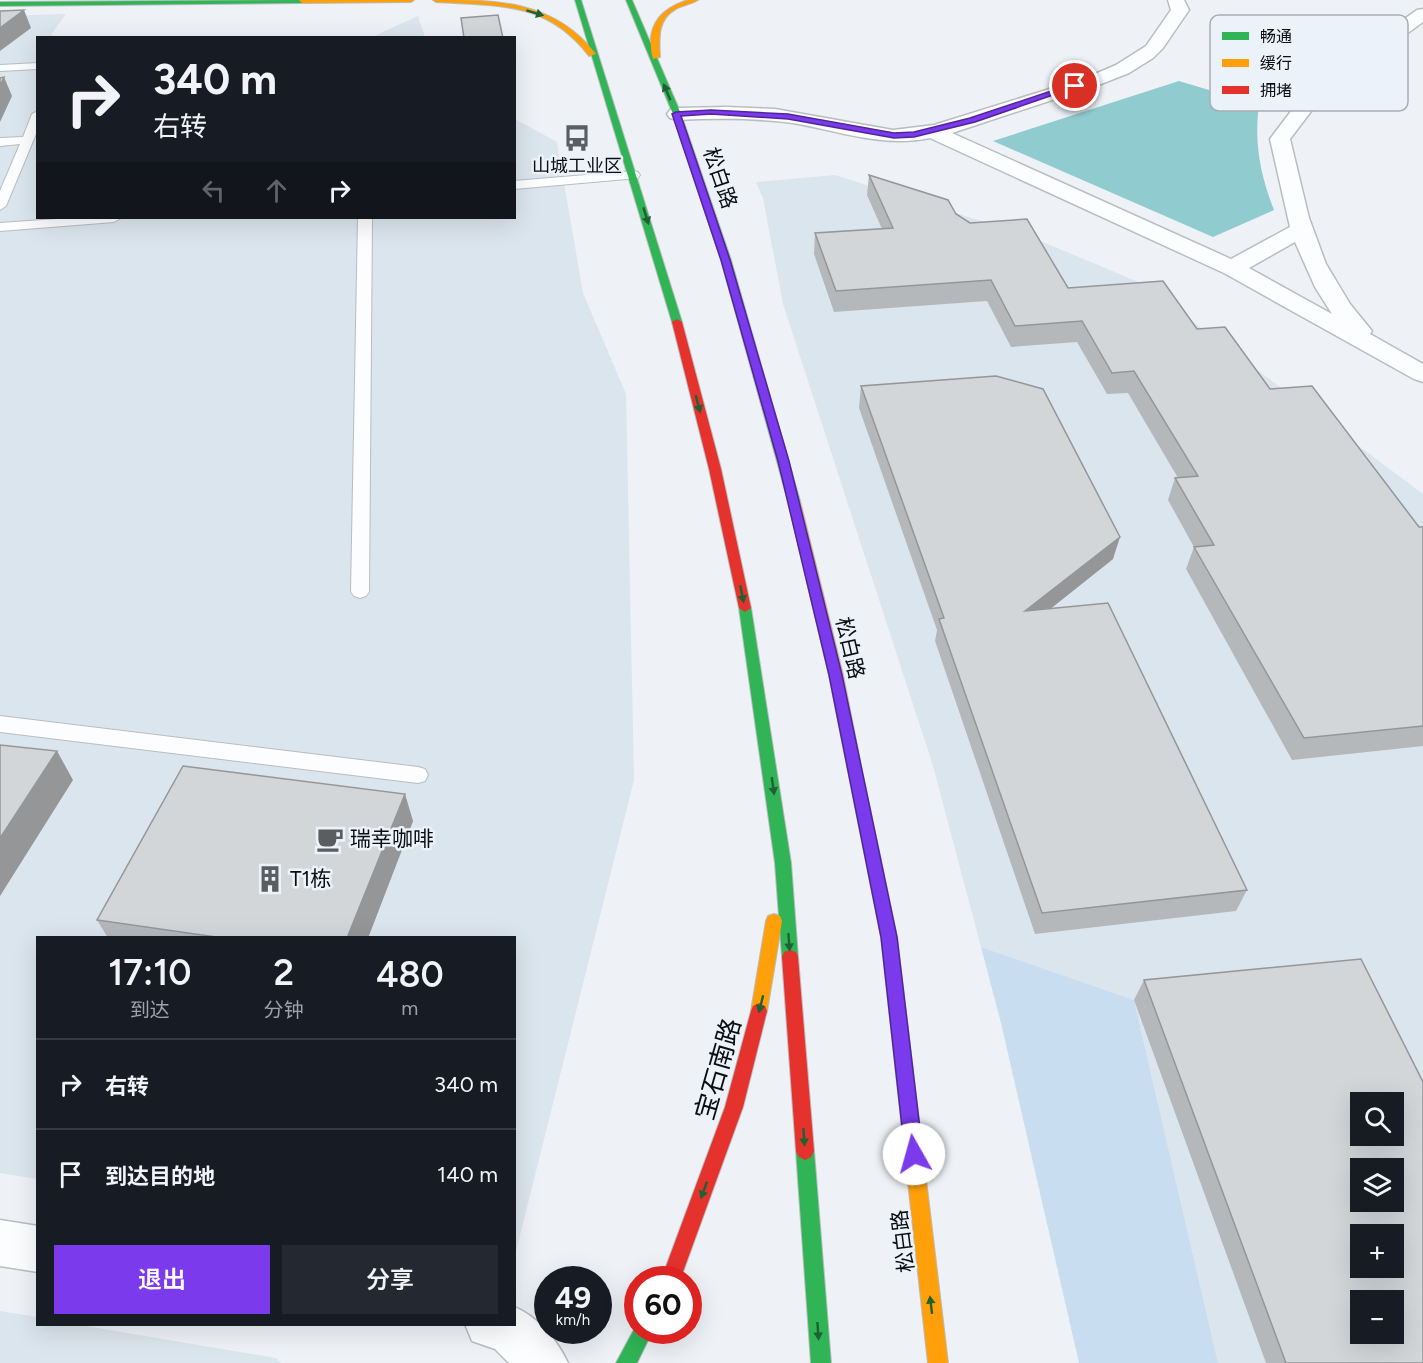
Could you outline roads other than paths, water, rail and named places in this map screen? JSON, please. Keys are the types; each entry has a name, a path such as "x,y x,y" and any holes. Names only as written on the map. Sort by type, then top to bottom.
{"main road":[{"path":"0,4 411,0"},
{"path":"436,0 509,7 544,16 563,24 575,34 597,61"},
{"path":"578,0 670,295 715,469 743,597 783,863 821,1363"},
{"name":"松白路","path":"629,0 676,114 726,260 787,472 838,686 889,937 938,1363"},
{"path":"656,65 654,36 657,20 663,12 676,5 695,0"},
{"name":"宝石南路","path":"675,1266 734,1107 764,991 783,863"},
{"path":"626,1363 636,1344"}],"street":[{"path":"676,114 711,112 788,117 894,136 930,130 972,120 1116,72 1146,55 1162,40 1180,10 1176,0"},
{"path":"1408,25 1423,14"},
{"path":"1301,111 1280,139 1302,229 1318,274 1333,298 1379,350"},
{"path":"930,130 1232,268 1423,374"},
{"path":"1232,268 1302,229"},
{"path":"0,1243 36,1249"},
{"path":"498,1326 508,1328 543,1363"}],"lane":[{"path":"0,68 36,66"},
{"path":"0,206 36,119"},
{"path":"0,142 27,140"},
{"path":"516,185 634,175"},
{"path":"0,227 101,219"},
{"path":"360,592 365,219"},
{"path":"0,724 418,775"}],"water":[{"path":"1179,81 1210,90 1210,111 1259,111 1259,158 1274,210 1213,237 993,141"}],"place":[{"name":"山城工业区","path":"577,138"},
{"name":"瑞幸咖啡","path":"330,839"},
{"name":"T1栋","path":"270,879"}]}
